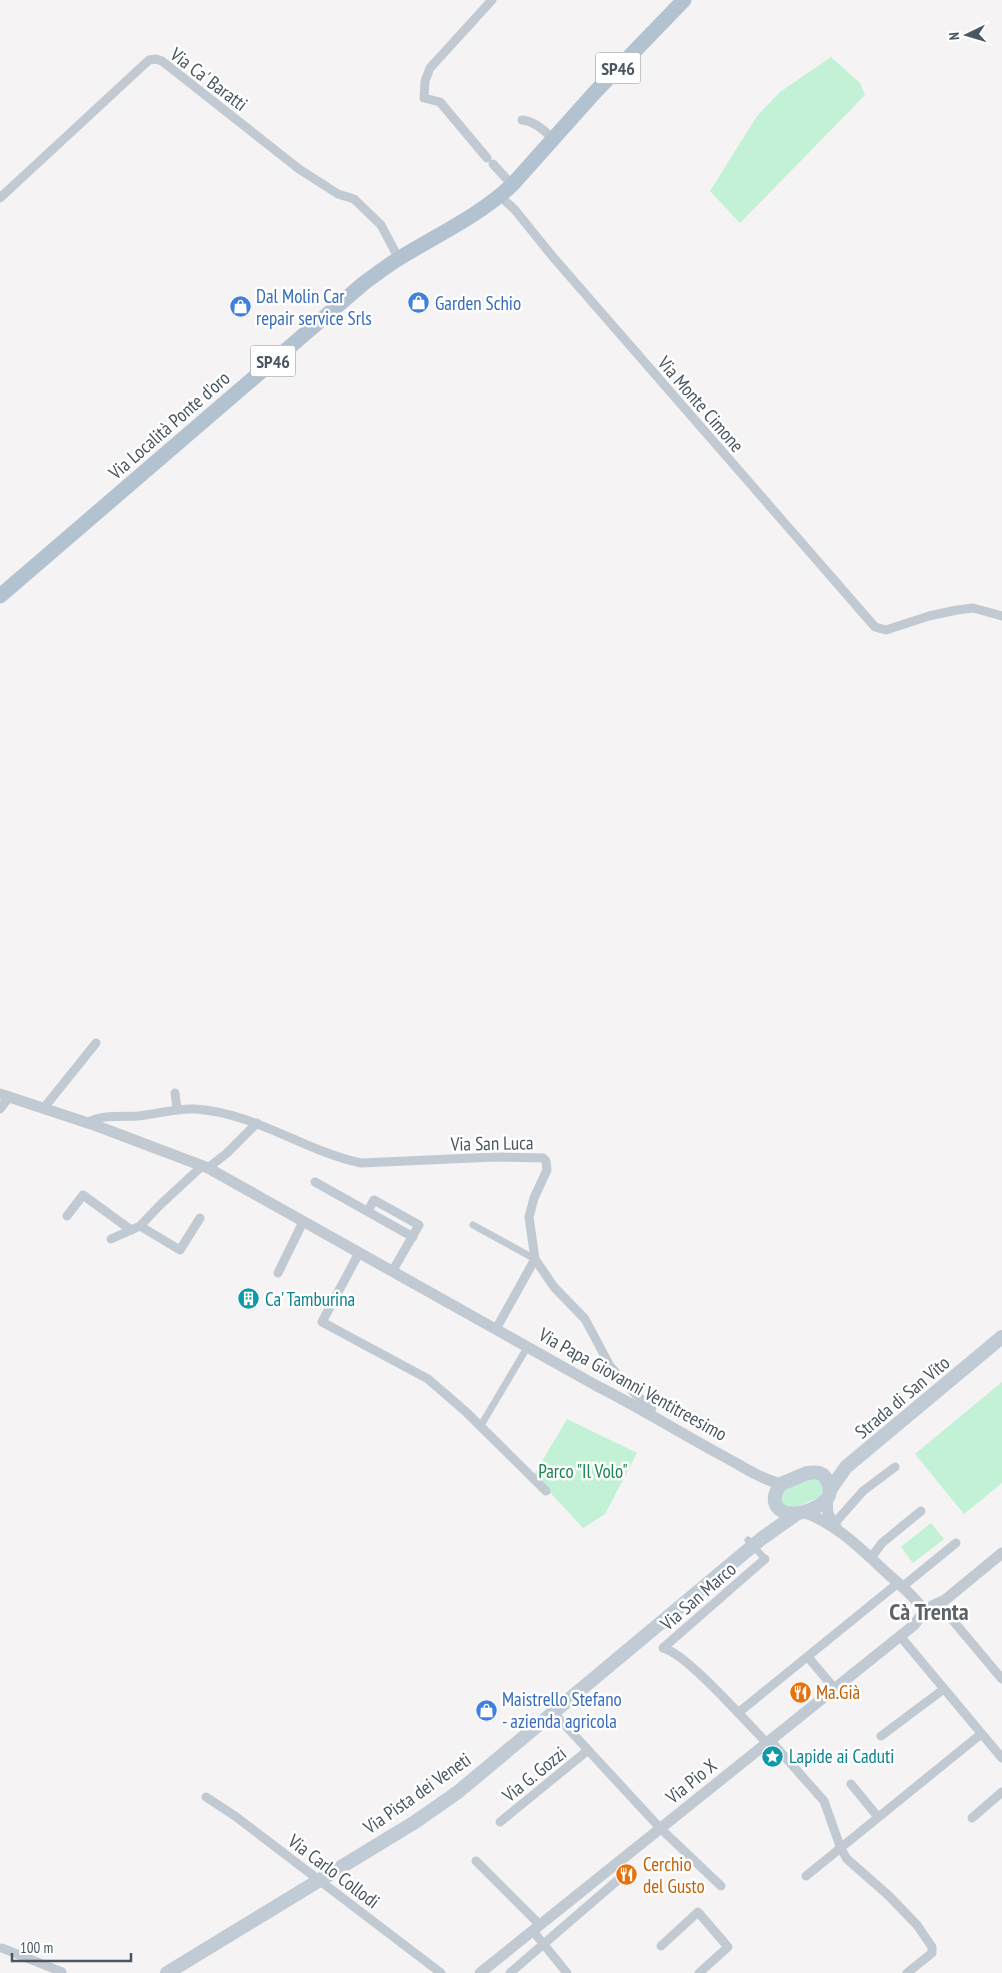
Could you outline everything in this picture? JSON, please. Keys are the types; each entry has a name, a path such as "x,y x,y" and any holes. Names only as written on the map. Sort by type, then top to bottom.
{"main road":[{"name":"SP46","path":"554,139 596,91 684,0"},
{"name":"Via Località Ponte d'oro","path":"0,596 364,283 500,196 554,139"},
{"name":"Strada di San Vito","path":"828,1494 846,1467 1002,1337"},
{"path":"776,1502 776,1492 781,1484 807,1473 822,1474 846,1467"},
{"name":"Via Papa Giovanni Ventitreesimo","path":"822,1474 829,1484 828,1494"},
{"path":"799,1513 820,1504 828,1494"},
{"name":"Via Papa Giovanni Ventitreesimo","path":"776,1502 781,1512 799,1513"},
{"name":"Via Pista dei Veneti","path":"167,1973 415,1822 458,1792 754,1541 772,1521 776,1502"},
{"name":"Via Pista dei Veneti","path":"754,1541 799,1513"}],"street":[{"path":"492,0 430,68 425,82 424,98 440,102 512,185"},
{"name":"Via Ca' Baratti","path":"0,198 149,60 156,59 170,67 299,169 338,194 354,200 381,225 399,259"},
{"path":"522,120 528,120 537,125 554,139"},
{"name":"Via Monte Cimone","path":"500,196 515,210 553,257 874,627 881,630 889,629 929,616 973,608 1002,616"},
{"path":"43,1109 96,1043"},
{"path":"175,1093 177,1109"},
{"path":"0,1109 5,1096"},
{"name":"Via Papa Giovanni Ventitreesimo","path":"5,1096 87,1123 205,1167 650,1413 752,1472 781,1484"},
{"name":"Via San Luca","path":"87,1123 94,1118 144,1115 177,1109 197,1109 257,1123 340,1159 361,1163 495,1157 543,1158 547,1164 547,1170 534,1198 529,1217 535,1258 554,1287 585,1319 610,1366 636,1395 652,1407 650,1413"},
{"path":"111,1239 140,1226 160,1205 205,1167 228,1153 257,1123"},
{"path":"315,1182 413,1237"},
{"path":"66,1216 83,1195 131,1230"},
{"path":"368,1211 374,1200 419,1225 393,1270"},
{"path":"140,1226 180,1250 200,1218"},
{"path":"278,1273 303,1222"},
{"path":"473,1225 535,1258 496,1329"},
{"path":"359,1253 322,1322 428,1380 546,1491"},
{"path":"480,1427 528,1346"},
{"path":"834,1524 863,1490 895,1466"},
{"name":"Via Papa Giovanni Ventitreesimo","path":"752,1472 764,1483 776,1502"},
{"name":"Via Papa Giovanni Ventitreesimo","path":"828,1494 828,1514 842,1534"},
{"path":"871,1558 882,1543 921,1511"},
{"name":"Via Papa Giovanni Ventitreesimo","path":"799,1513 821,1519 842,1534 900,1585 921,1609"},
{"name":"Via San Marco","path":"754,1541 765,1558 663,1648 671,1650 682,1658 768,1741 824,1801 846,1859 888,1895 917,1926 932,1947 932,1953 907,1973"},
{"path":"738,1714 808,1657 956,1543"},
{"name":"Via Pio X","path":"480,1973 914,1625 921,1609 930,1614 936,1605 1002,1553"},
{"path":"936,1605 1002,1679"},
{"path":"900,1636 1002,1758"},
{"path":"808,1657 834,1688"},
{"path":"881,1736 944,1689"},
{"path":"552,1711 660,1828 721,1886"},
{"path":"806,1876 981,1734"},
{"name":"Via G. Gozzi","path":"500,1822 588,1751"},
{"path":"851,1784 878,1817"},
{"path":"972,1818 1002,1792"},
{"name":"Via Carlo Collodi","path":"206,1797 235,1816 442,1973"},
{"path":"476,1861 536,1928 543,1943 567,1973"},
{"path":"510,1973 620,1879"},
{"path":"661,1946 698,1912 728,1947 699,1973"},
{"path":"2,1947 62,1972"}],"green space":[{"path":"831,57 860,83 865,95 740,223 710,191 757,116 780,92"},
{"path":"1002,1382 1002,1483 964,1514 915,1454"},
{"name":"Parco \"Il Volo\"","path":"567,1419 637,1453 605,1514 583,1528 534,1475"},
{"path":"809,1479 817,1480 822,1485 823,1490 820,1497 794,1508 783,1505 781,1494 783,1490"},
{"path":"931,1523 944,1539 913,1563 901,1547"}],"place":[{"name":"Garden Schio","path":"419,303"},
{"name":"Dal Molin Car repair service Srls","path":"240,307"},
{"name":"Ca' Tamburina","path":"249,1299"},
{"name":"Ma.Già","path":"800,1692"},
{"name":"Maistrello Stefano - azienda agricola","path":"486,1710"},
{"name":"Lapide ai Caduti","path":"773,1756"},
{"name":"Cerchio del Gusto","path":"627,1875"}],"district":[{"name":"Cà Trenta","path":"929,1611"}]}
